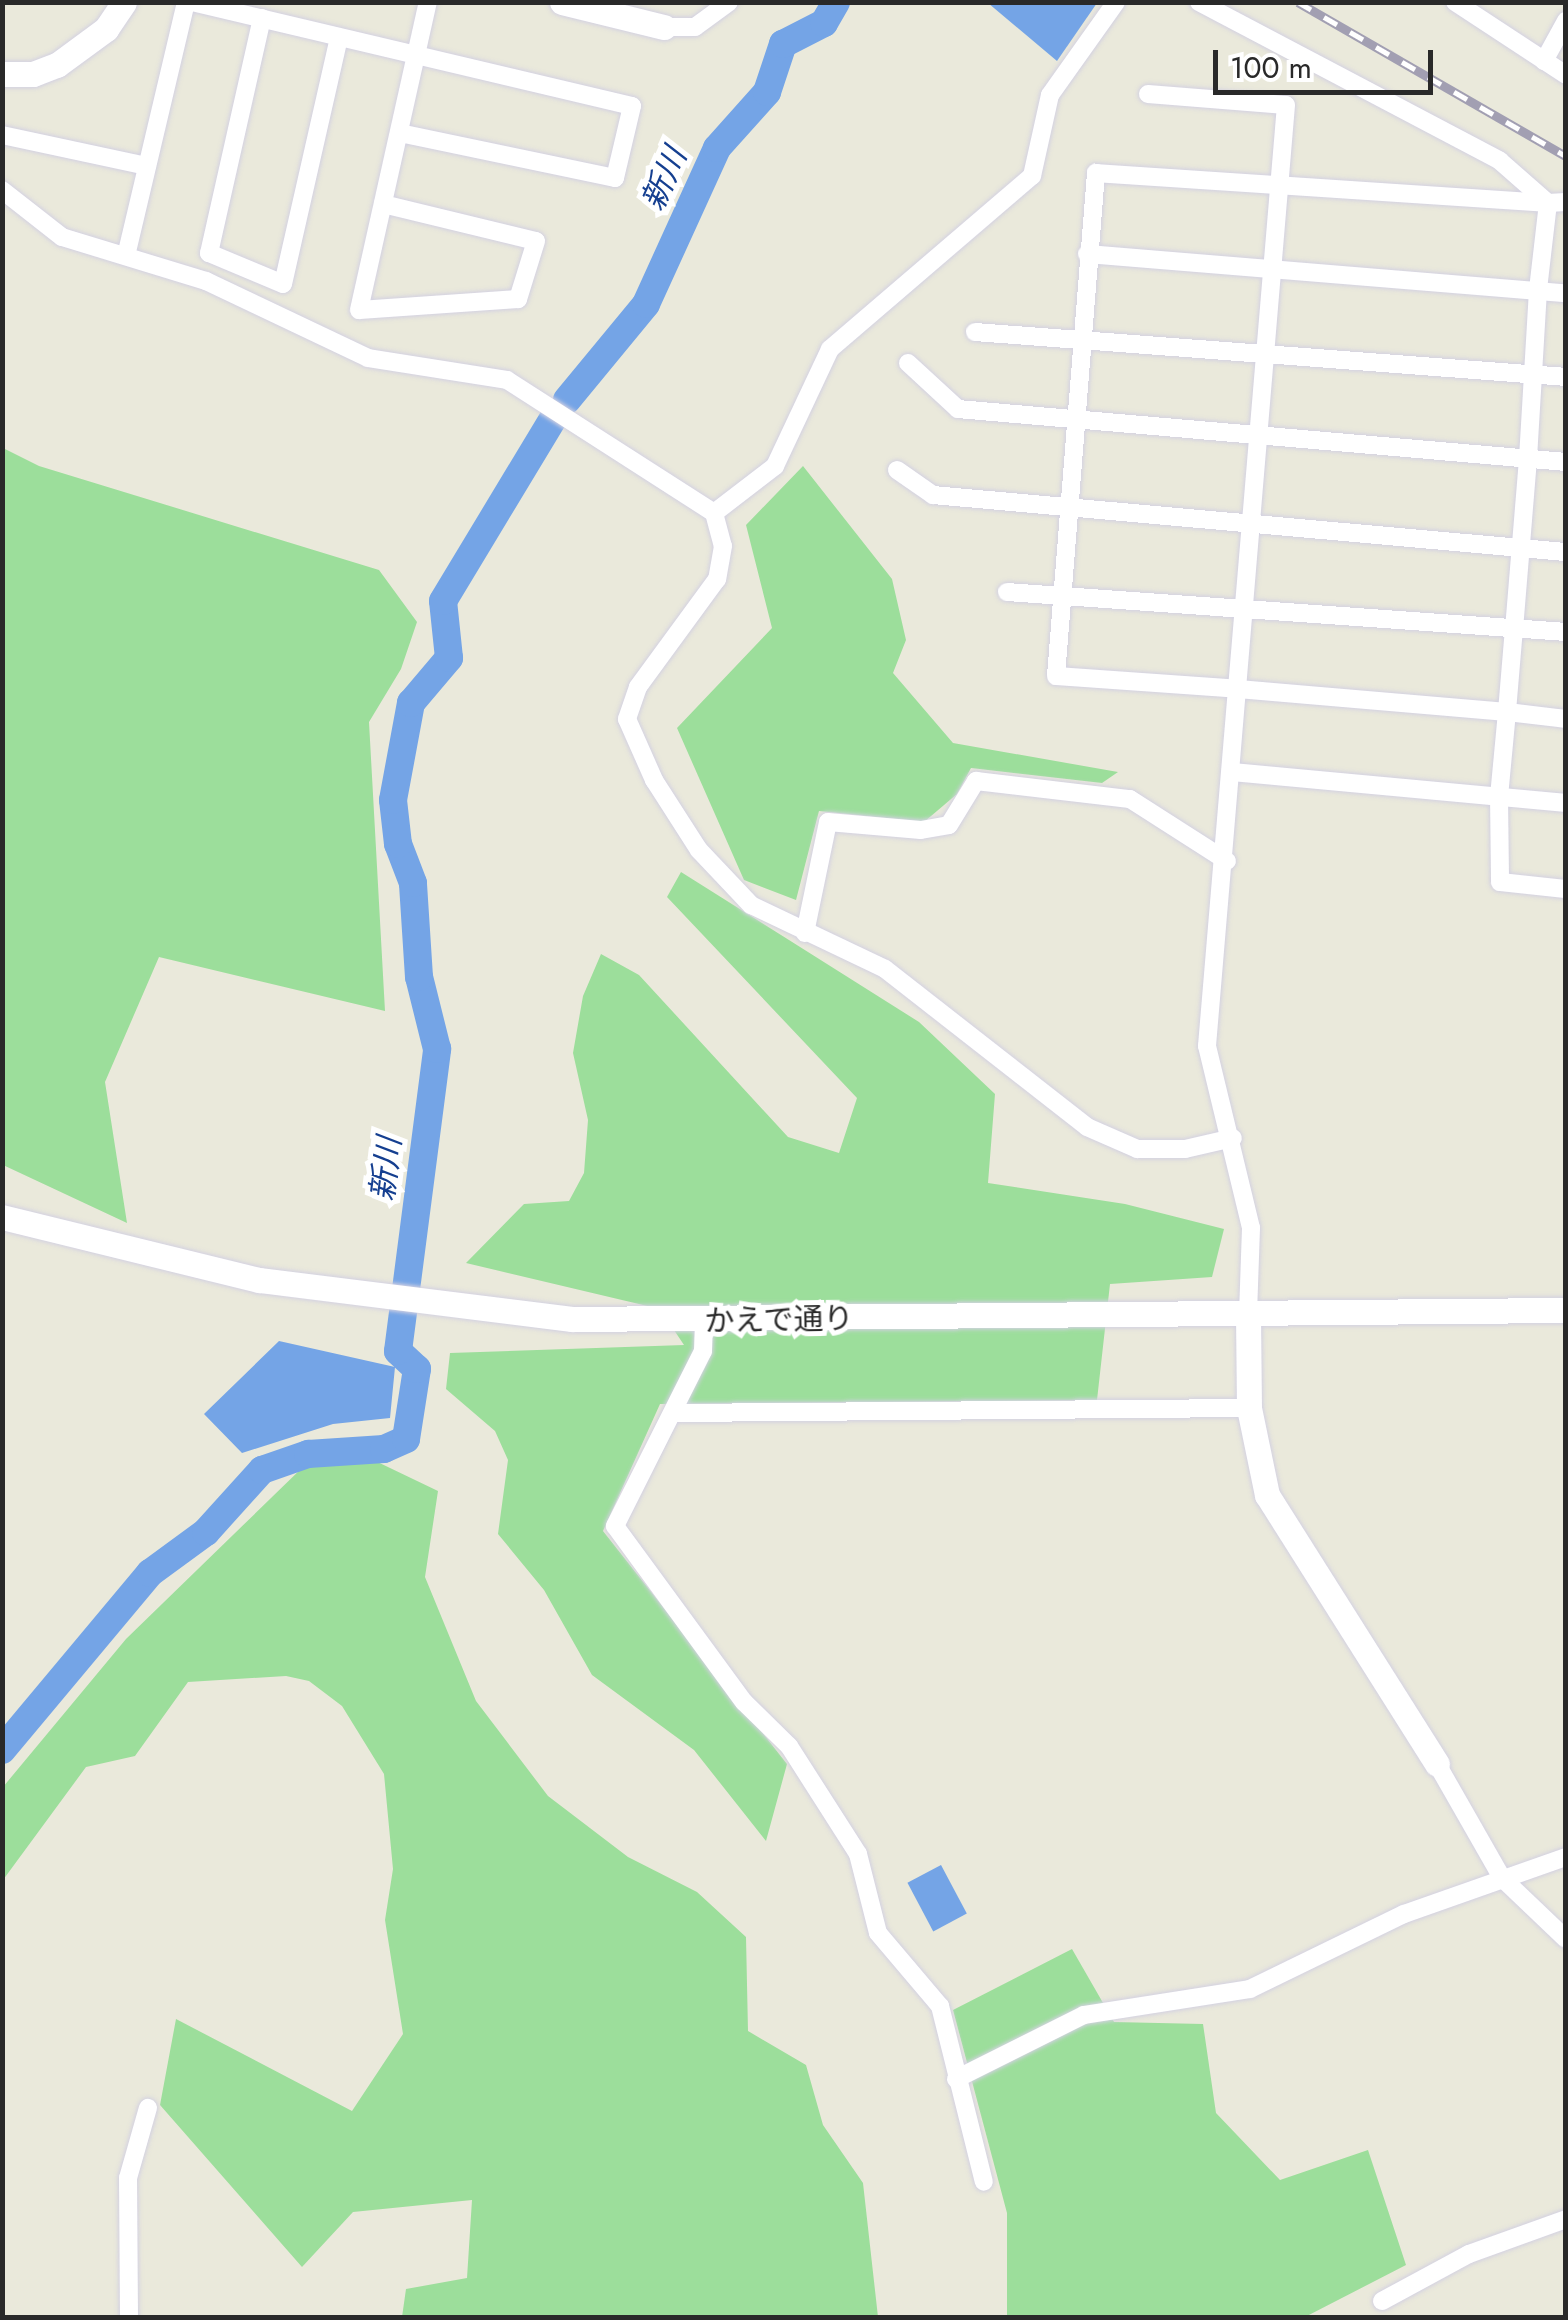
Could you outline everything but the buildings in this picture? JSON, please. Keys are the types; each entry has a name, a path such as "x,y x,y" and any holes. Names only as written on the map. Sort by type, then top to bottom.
{"street":[{"path":"2,74 33,74 70,57 106,29 124,2"},
{"path":"126,256 189,2 632,106 615,178 400,133"},
{"path":"384,204 536,241 518,299 360,310 428,2"},
{"path":"562,2 664,27 695,26 729,2"},
{"path":"714,513 774,466 830,349 1032,176 1050,95 1116,2"},
{"path":"1199,2 1500,161 1557,203"},
{"path":"1455,2 1476,8 1566,75"},
{"path":"262,18 209,252 283,284 339,37"},
{"path":"1544,61 1566,21"},
{"path":"1148,94 1286,105 1227,861 1207,1046 1251,1228 1249,1408 1267,1494 1437,1764 1502,1878 1566,1939"},
{"path":"2,135 147,166"},
{"path":"1557,203 1278,188 1096,173 1056,676 1566,719"},
{"path":"2,190 62,236 206,282 368,358 507,380 714,513 723,546 717,579 629,704 630,734 700,850 751,905 885,969 1088,1127 1138,1149 1185,1149 1232,1138"},
{"path":"1557,203 1538,290 1500,796 1500,882 1566,889"},
{"path":"1087,254 1566,293"},
{"path":"975,332 1566,377"},
{"path":"908,363 958,410 1566,462"},
{"path":"896,470 933,494 1566,552"},
{"path":"1008,592 1063,592 1566,632"},
{"path":"1233,772 1566,803"},
{"path":"805,933 828,822 921,830 949,824 976,781 1130,799 1227,861"},
{"name":"かえで通り","path":"2,1217 163,1261 388,1297 572,1319 704,1322 1566,1310"},
{"path":"704,1322 703,1351 615,1526 744,1702 789,1746 858,1854 878,1933 940,2006 984,2182"},
{"path":"674,1413 1249,1408"},
{"path":"956,2079 1084,2015 1250,1989 1404,1914 1566,1857"},
{"path":"128,2318 128,2178 148,2108"},
{"path":"1382,2301 1468,2254 1566,2218"}],"green space":[{"path":"3,448 39,466 379,570 417,622 401,669 369,722 385,1011 159,957 105,1082 127,1223 3,1165"},
{"path":"803,466 892,579 906,640 893,673 953,743 1118,772 1102,783 971,768 957,794 924,822 819,811 796,900 744,880 677,728 772,628 746,525"},
{"path":"681,872 919,1022 995,1094 988,1183 1125,1204 1224,1229 1212,1277 1110,1284 1097,1400 660,1404 603,1531 787,1764 766,1841 694,1750 592,1675 544,1590 498,1534 508,1460 495,1431 446,1389 450,1353 684,1345 660,1309 466,1263 524,1204 569,1201 584,1173 588,1120 573,1053 583,996 601,954 639,975 788,1137 839,1153 857,1098 667,897"},
{"path":"365,1456 438,1491 425,1577 476,1701 548,1796 628,1857 697,1892 746,1937 748,2031 806,2065 823,2125 863,2183 878,2317 402,2317 406,2289 467,2278 472,2200 353,2212 302,2267 160,2105 176,2019 352,2111 403,2034 385,1920 393,1869 384,1774 342,1706 309,1681 286,1676 188,1682 135,1756 86,1767 3,1880 3,1787 126,1639 305,1465"},
{"path":"1072,1949 1114,2022 1203,2024 1216,2113 1280,2180 1368,2150 1406,2265 1305,2317 1007,2317 1007,2213 953,2010"}],"water":[{"path":"988,3 1097,3 1057,61"},
{"path":"279,1341 395,1367 390,1418 333,1424 242,1453 204,1414"},
{"path":"941,1865 967,1914 933,1931 907,1883"}],"waterway":[{"name":"新川","path":"567,400 646,304 717,148 767,92 783,44 824,23 836,2"},
{"name":"新川","path":"2,1750 150,1573 206,1532 262,1470 308,1454 384,1449 406,1439 417,1369 398,1351 437,1049 419,977 413,883 398,844 393,800 411,703 449,658 443,601 554,417"}],"railway":[{"path":"1298,2 1566,156"}]}
